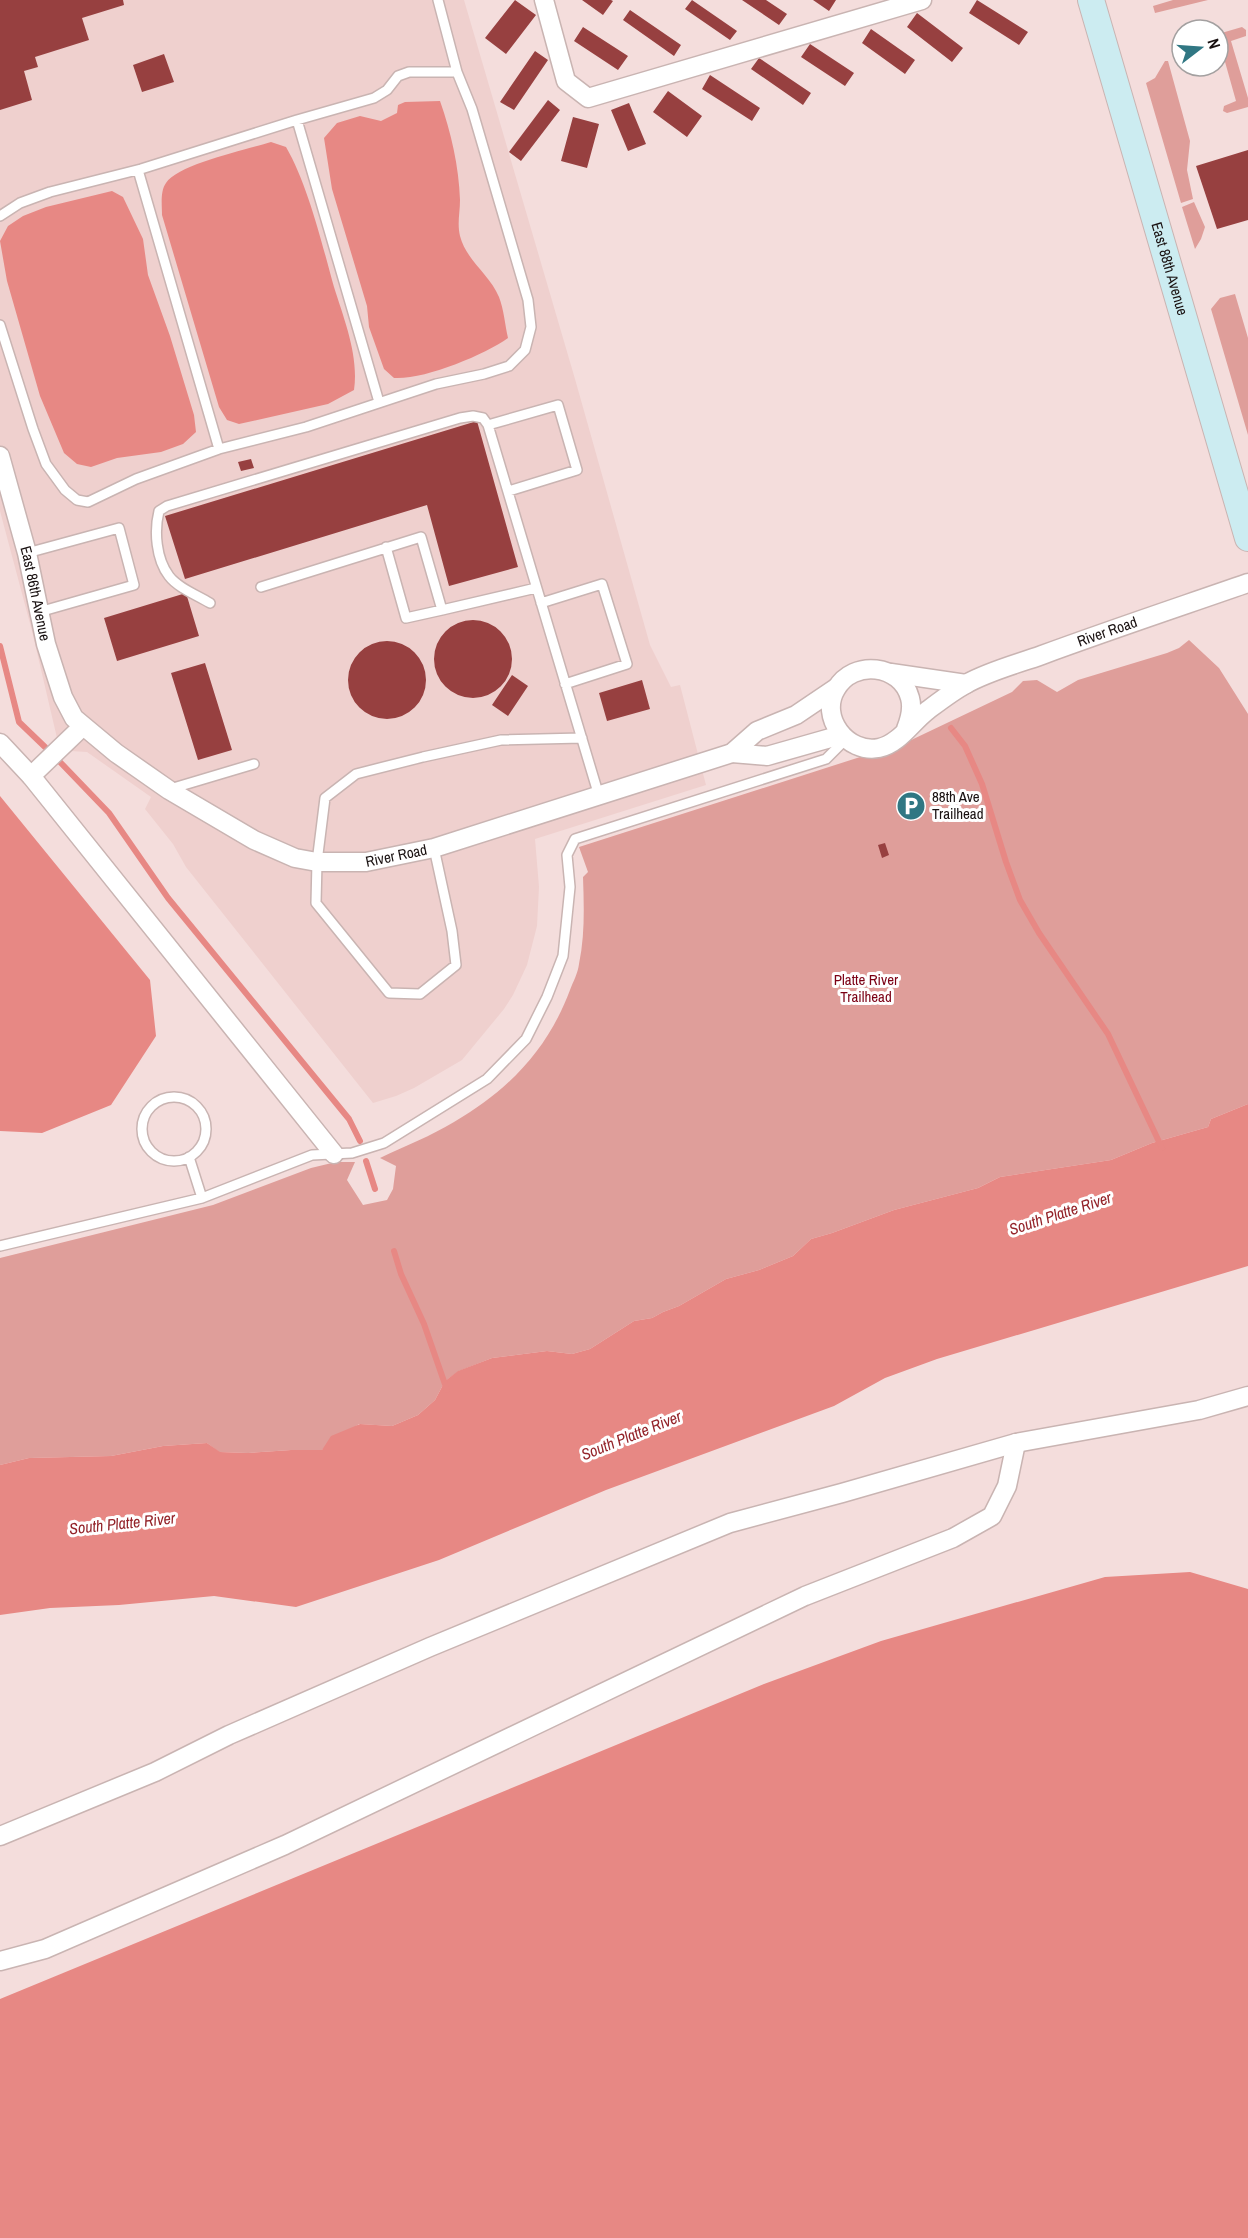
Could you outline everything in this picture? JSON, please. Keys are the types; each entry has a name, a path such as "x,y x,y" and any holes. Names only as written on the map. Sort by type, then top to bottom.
{"main road":[{"name":"East 88th Avenue","path":"1091,0 1248,538"}],"street":[{"path":"544,0 566,81 588,98 922,0"},
{"name":"East 86th Avenue","path":"0,456 27,553 46,644 63,697 74,718 76,733"},
{"name":"River Road","path":"906,729 928,710 966,684 1121,626 1248,583"},
{"path":"876,668 891,673 903,683 910,698 911,714 906,729 889,745 877,748 864,748 843,737 834,724 831,712 836,688 846,676 860,669 876,668"},
{"name":"River Road","path":"891,673 966,684"},
{"name":"River Road","path":"732,753 757,731 795,715 836,688"},
{"path":"31,776 76,733"},
{"name":"River Road","path":"76,733 254,840 296,858 317,862 366,862 434,848 732,753 767,756 843,737"},
{"path":"0,743 31,776 343,1153"},
{"path":"0,1836 154,1772 229,1735 430,1647 730,1523 1016,1443 1199,1410 1248,1396"},
{"path":"0,1961 45,1949 285,1845 805,1596 953,1538 992,1516 1007,1486 1016,1443"}],"lane":[{"path":"0,325 46,464 65,490 77,500 88,502 136,479 219,449 306,428 436,384 509,366 525,350 531,327 528,300 472,109 456,72 438,0"},
{"path":"0,216 20,203 50,192 138,170 374,98 387,90 398,76 409,72 456,72"},
{"path":"297,120 379,402"},
{"path":"138,170 219,449"},
{"path":"488,425 558,405 577,470 509,491"},
{"path":"210,603 170,577 162,564 155,523 159,511 167,506 460,418 473,416 483,418 488,425 509,491 599,796"},
{"path":"27,553 119,528 134,585 39,612"},
{"path":"261,587 421,537 442,610"},
{"path":"386,547 406,618 536,588"},
{"path":"541,603 602,584 627,664 565,684"},
{"path":"0,1246 202,1197 312,1155 343,1153 384,1143 487,1079 526,1039 548,998 563,956 570,887 567,855 575,839 826,759 843,737"},
{"path":"434,848 452,931 456,965 420,994 389,993 316,903 317,862 325,798 356,774 501,740 582,738"},
{"path":"169,790 254,764"},
{"path":"171,1097 182,1098 200,1110 205,1120 204,1141 189,1157 181,1160 162,1159 147,1146 143,1136 146,1115 152,1106 161,1100 171,1097"},
{"path":"189,1157 202,1197"}],"shaded area":[{"path":"0,0 464,0 650,645 671,687 680,685 706,785 535,839 539,887 537,926 527,965 513,995 462,1060 396,1096 373,1103 186,867 173,844 145,809 151,797 87,752 70,751 57,738 32,631 0,511"}],"green space":[{"path":"1173,0 1208,0 1155,13 1153,6"},
{"path":"1242,27 1246,30 1246,36 1231,41 1248,98 1248,107 1227,113 1223,111 1224,106 1236,101 1230,78 1230,30"},
{"path":"1165,61 1168,61 1170,78 1173,78 1190,141 1187,170 1193,199 1181,203 1146,83 1155,78"},
{"path":"1194,202 1205,227 1195,249 1182,207"},
{"path":"1235,294 1248,338 1248,435 1211,309 1220,298"},
{"name":"Platte River Trailhead","path":"1189,640 1219,668 1248,714 1248,1104 1211,1119 1208,1127 1152,1143 1111,1160 1000,1177 978,1188 894,1210 811,1239 793,1256 759,1270 726,1279 679,1306 652,1318 634,1321 590,1349 572,1354 547,1351 492,1358 459,1371 445,1381 435,1400 418,1415 392,1426 359,1424 322,1450 219,1452 207,1443 163,1446 111,1456 29,1458 0,1465 0,1258 213,1205 311,1168 336,1162 355,1162 347,1180 363,1205 387,1200 393,1189 396,1166 380,1158 445,1127 492,1096 509,1082 538,1049 561,1011 575,977 581,953 584,920 583,877 588,872 579,847 907,742 1012,692 1023,681 1037,680 1057,692 1078,680 1167,653 1179,648"}],"water":[{"path":"440,101 456,162 460,200 460,236 467,253 499,297 508,338 484,352 437,371 407,378 394,378 384,369 369,327 367,306 332,189 324,138 337,123 360,116 381,121 397,113 398,105 405,102"},
{"path":"271,142 286,147 308,197 350,338 355,377 354,390 328,404 239,424 227,420 219,407 162,215 162,194 166,183 184,170 215,158"},
{"path":"112,191 123,197 143,239 148,275 170,336 194,415 196,432 183,444 161,452 117,458 91,467 77,464 64,453 40,396 7,281 0,241 8,226 23,216 46,207"},
{"path":"0,796 150,980 156,1036 111,1105 42,1133 0,1131"},
{"name":"South Platte River","path":"1248,1104 1248,1266 937,1359 885,1378 834,1406 606,1490 439,1560 296,1607 214,1596 119,1605 50,1608 0,1615 0,1465 29,1458 111,1456 163,1446 207,1443 220,1452 322,1450 331,1436 360,1424 392,1426 418,1415 435,1400 445,1381 458,1371 492,1358 547,1351 572,1354 590,1349 634,1321 652,1318 679,1306 726,1279 759,1270 793,1256 811,1239 894,1210 978,1188 1000,1177 1111,1160 1152,1143 1208,1127 1211,1119"},
{"path":"1190,1572 1248,1589 1248,2238 0,2238 0,1999 764,1684 881,1641 1105,1577"}],"building":[{"path":"0,0 123,0 124,5 82,18 89,40 35,57 38,67 24,71 32,100 0,110"},
{"path":"515,0 536,15 506,54 485,38"},
{"path":"582,0 611,0 613,1 603,15"},
{"path":"692,0 737,31 730,40 685,9"},
{"path":"742,0 766,0 787,14 779,25"},
{"path":"813,0 836,0 829,11"},
{"path":"977,0 1028,32 1019,45 969,13"},
{"path":"630,10 681,45 674,56 623,20"},
{"path":"917,13 963,48 952,62 907,27"},
{"path":"583,27 628,56 618,70 574,41"},
{"path":"871,29 915,60 905,74 862,43"},
{"path":"810,44 854,73 845,86 801,57"},
{"path":"535,51 548,60 514,110 500,102"},
{"path":"164,54 174,82 142,92 133,65"},
{"path":"759,58 811,93 803,105 751,69"},
{"path":"710,75 760,108 752,121 702,89"},
{"path":"668,91 702,116 687,137 653,112"},
{"path":"548,100 560,110 521,161 509,152"},
{"path":"629,103 646,144 628,151 611,110"},
{"path":"573,117 599,124 587,168 561,161"},
{"path":"1248,150 1248,220 1217,229 1196,166"},
{"path":"477,421 518,567 449,586 427,505 185,579 165,516"},
{"path":"251,459 254,468 241,471 238,462"},
{"path":"186,593 199,636 117,661 104,618"},
{"path":"473,620 488,623 501,631 509,644 512,659 509,674 501,687 488,695 473,698 458,695 445,687 437,674 434,659 437,644 445,631 458,623"},
{"path":"387,641 402,644 414,653 423,665 426,680 423,695 414,707 402,716 387,719 372,716 360,707 351,695 348,680 351,665 360,653 372,644"},
{"path":"205,663 232,750 198,760 171,673"},
{"path":"512,675 528,686 508,716 492,705"},
{"path":"642,680 650,709 607,721 599,693"},
{"path":"885,843 889,855 882,858 878,845"}],"waterway":[{"path":"0,646 19,722 45,747"},
{"path":"951,728 965,746 982,784 1020,900 1039,933 1108,1034 1162,1148"},
{"path":"60,762 109,813 168,898 349,1119 360,1141"},
{"path":"366,1161 375,1189"},
{"path":"394,1251 401,1274 424,1324 447,1390"}],"place":[{"name":"88th Ave Trailhead","path":"911,806"}]}
